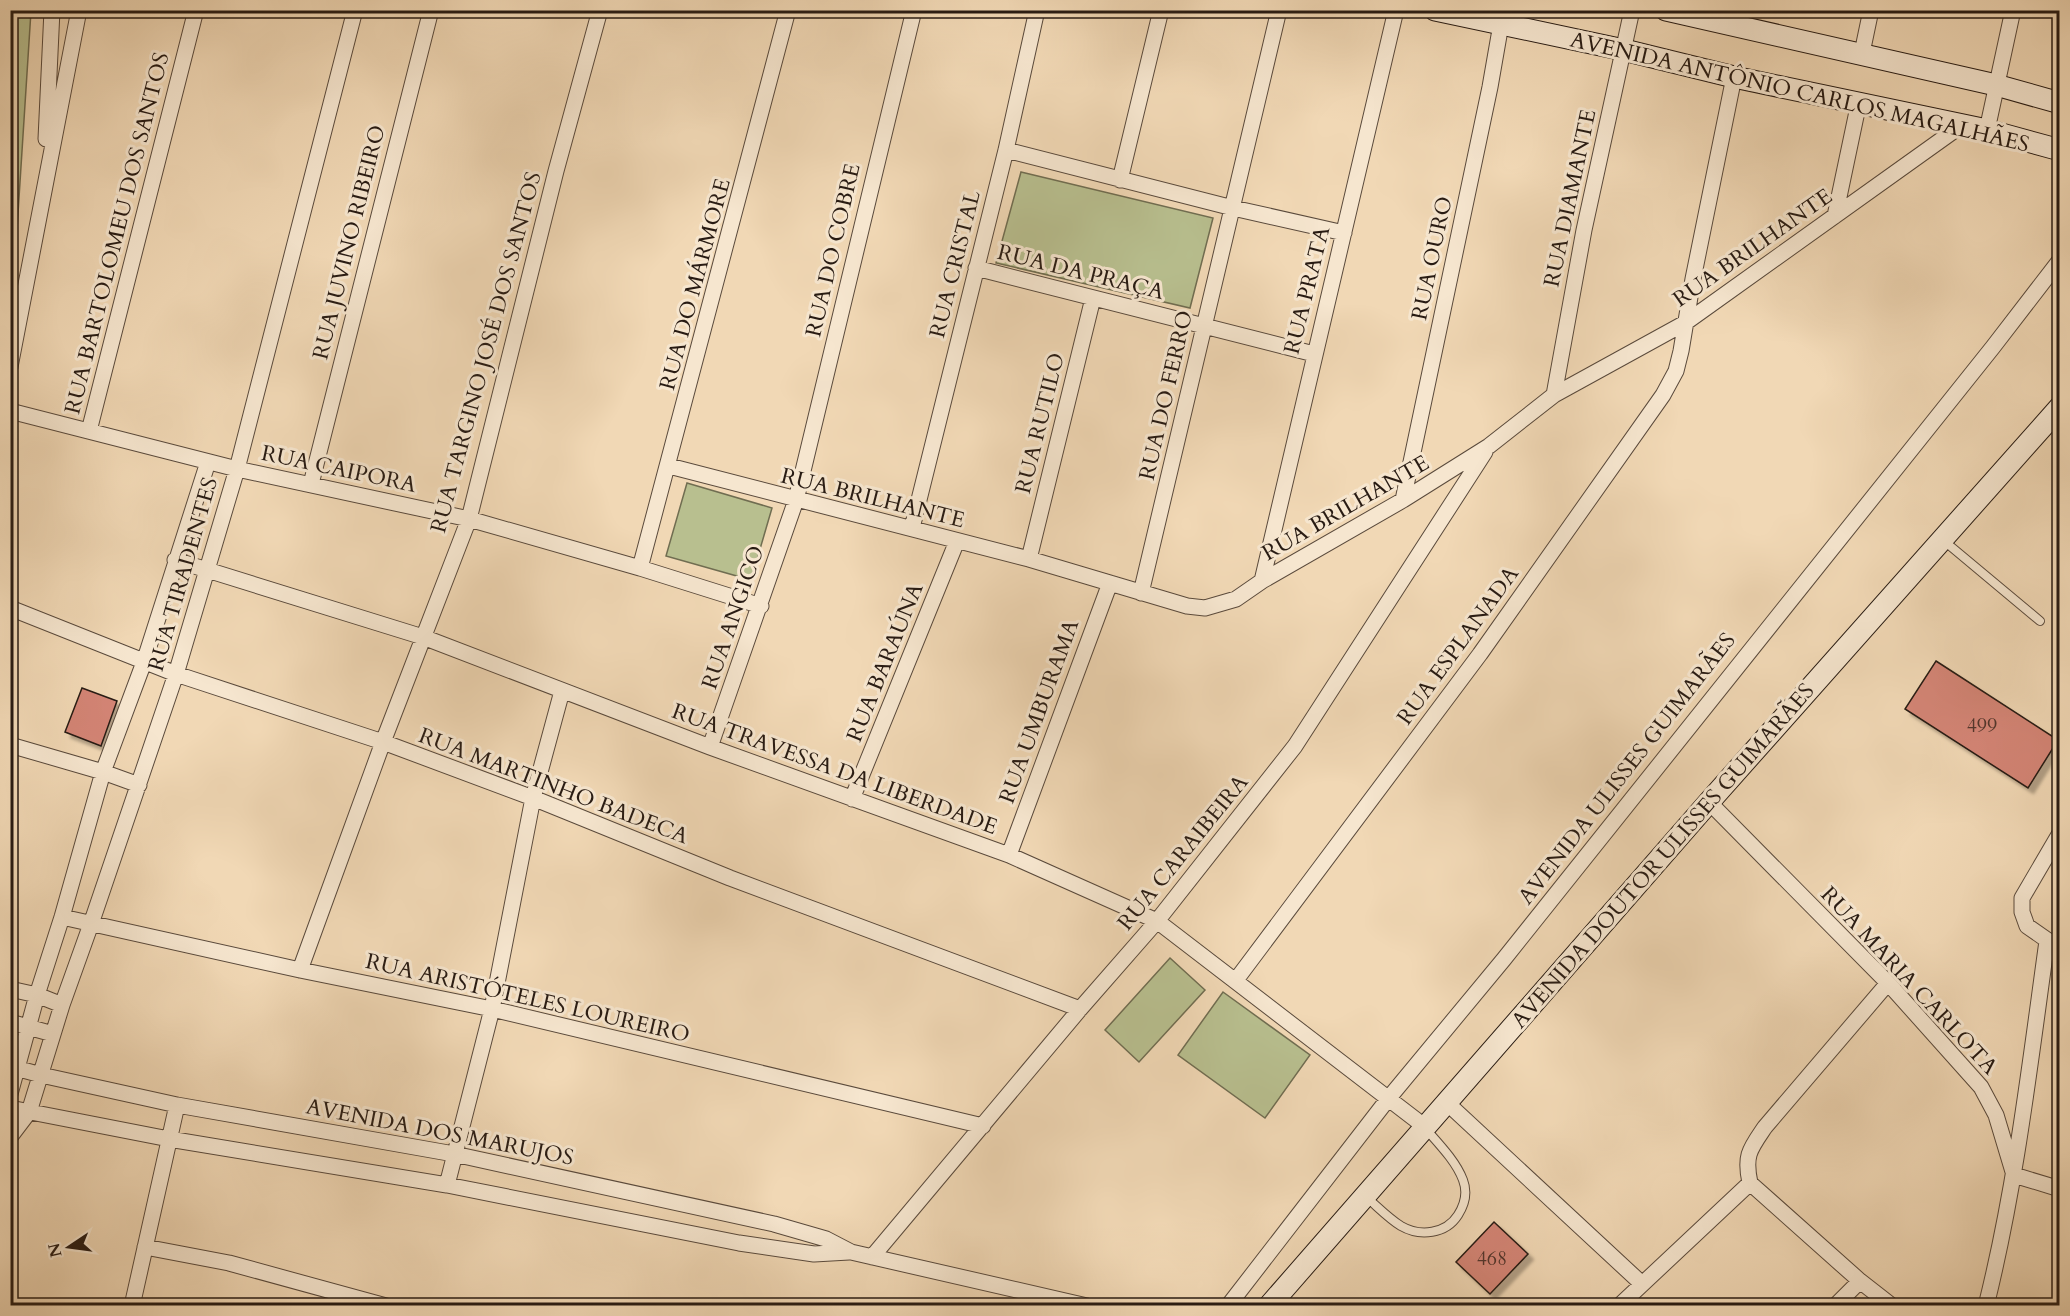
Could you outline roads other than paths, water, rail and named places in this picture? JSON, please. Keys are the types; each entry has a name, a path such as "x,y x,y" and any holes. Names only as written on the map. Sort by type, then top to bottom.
{"main road":[{"name":"AVENIDA ANTÔNIO CARLOS MAGALHÃES","path":"1435,10 1624,50 1734,77 1987,130 2060,150"},
{"path":"1666,10 1862,53 2060,103"},
{"name":"AVENIDA DOUTOR ULISSES GUIMARÃES","path":"1269,1305 1709,802 2060,407"}],"street":[{"path":"44,194 52,10"},
{"path":"10,367 14,329 44,194 79,10"},
{"name":"RUA BARTOLOMEU DOS SANTOS","path":"89,431 196,10"},
{"name":"RUA TIRADENTES","path":"11,1136 29,1112 62,1005 92,924 176,674 237,469 355,10"},
{"name":"RUA JUVINO RIBEIRO","path":"311,484 431,10"},
{"name":"RUA TARGINO JOSÉ DOS SANTOS","path":"300,970 383,742 469,519 556,171 600,10"},
{"name":"RUA DO MÁRMORE","path":"640,568 669,466 788,10"},
{"name":"RUA DO COBRE","path":"796,500 914,10"},
{"name":"RUA CRISTAL","path":"912,528 1006,150 1037,10"},
{"path":"1120,180 1161,10"},
{"name":"RUA DO FERRO","path":"1141,593 1279,10"},
{"name":"RUA PRATA","path":"1262,581 1396,10"},
{"name":"RUA DIAMANTE","path":"1554,395 1584,230 1632,10"},
{"path":"1862,53 1870,10"},
{"path":"1987,130 2013,10"},
{"name":"RUA OURO","path":"1403,500 1490,87 1501,24"},
{"name":"RUA ESPLANADA","path":"1236,980 1480,654 1663,395 1676,371 1682,351 1685,323 1734,77"},
{"path":"1835,216 1859,102"},
{"name":"RUA BRILHANTE","path":"669,466 1029,559 1187,606 1205,608 1236,599 1262,581 1403,500 1489,446 1554,395 1685,323 1962,125"},
{"path":"1006,150 1233,208 1344,233"},
{"name":"AVENIDA ULISSES GUIMARÃES","path":"1228,1305 1388,1099 1504,959 2060,260"},
{"name":"RUA DA PRAÇA","path":"976,268 1314,354"},
{"name":"RUA RUTILO","path":"1029,559 1093,298"},
{"name":"RUA CAIPORA","path":"10,411 237,469 469,519 640,568 761,606"},
{"name":"RUA CARAIBEIRA","path":"872,1257 1157,921 1295,746 1489,446"},
{"name":"RUA TIRADENTES","path":"10,1094 103,772 144,662 208,462"},
{"name":"RUA ANGICO","path":"710,747 761,606 796,500"},
{"name":"RUA BARAÚNA","path":"852,799 957,541"},
{"name":"RUA TRAVESSA DA LIBERDADE","path":"175,560 423,637 710,747 1009,855 1157,921 1424,1126"},
{"name":"RUA UMBURAMA","path":"1009,855 1110,583"},
{"name":"RUA MARTINHO BADECA","path":"10,608 176,674 383,742 533,798 730,878 1080,1009"},
{"path":"447,1185 492,1010 533,798 562,691"},
{"path":"10,745 139,785"},
{"name":"RUA MARIA CARLOTA","path":"1709,802 1887,983 1981,1087 1996,1115 2014,1174"},
{"path":"1986,1305 1999,1253 2014,1174 2053,945 2027,926 2022,912 2022,898 2060,833"},
{"name":"RUA ARISTÓTELES LOUREIRO","path":"62,917 492,1010 982,1126"},
{"path":"1887,983 1765,1127 1751,1149 1746,1165 1750,1183 1860,1281 1892,1305"},
{"path":"10,989 37,995 62,1005"},
{"path":"10,1022 53,1034"},
{"name":"AVENIDA DOS MARUJOS","path":"16,1068 177,1105 454,1154 774,1224 826,1239 851,1252 1059,1303 1087,1305"},
{"path":"1446,1101 1641,1283"},
{"path":"132,1305 177,1105"},
{"name":"AVENIDA DOS MARUJOS","path":"10,1108 169,1138 447,1185 789,1252 814,1254 851,1252"},
{"name":"RUA TIRADENTES","path":"10,1130 11,1136"},
{"path":"2014,1174 2060,1189"},
{"path":"1619,1305 1750,1183"},
{"path":"146,1247 229,1263 386,1305"},
{"path":"1835,1305 1860,1281"}],"lane":[{"path":"1942,539 2040,621"},
{"path":"1364,1195 1402,1227 1419,1232 1436,1232 1453,1223 1463,1206 1466,1192 1463,1179 1424,1126"}]}
